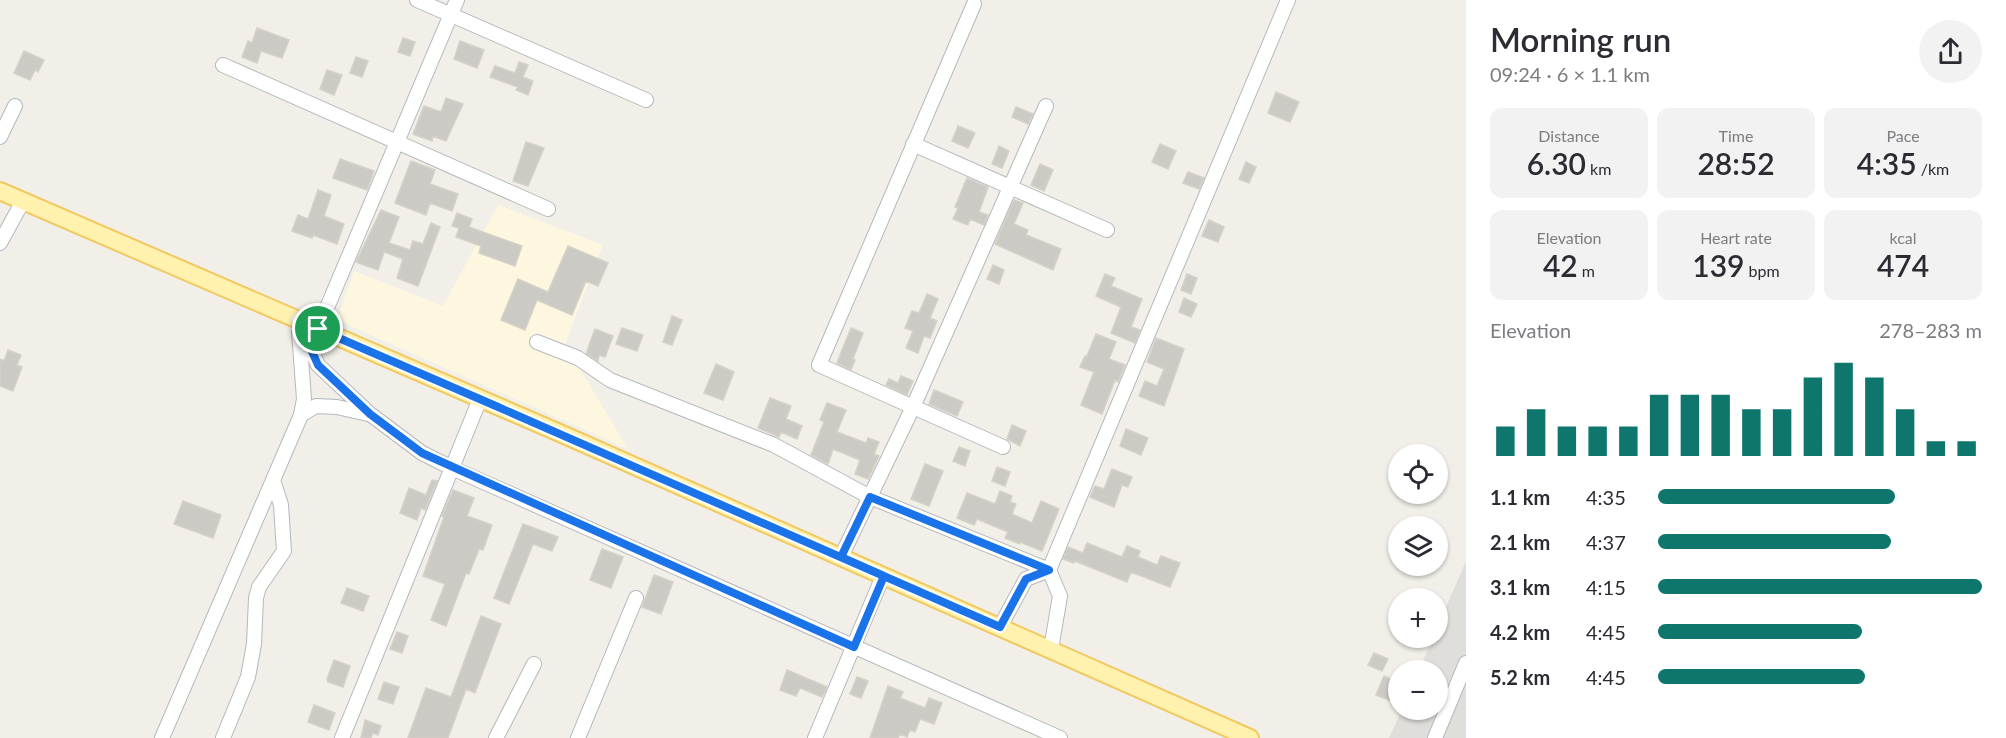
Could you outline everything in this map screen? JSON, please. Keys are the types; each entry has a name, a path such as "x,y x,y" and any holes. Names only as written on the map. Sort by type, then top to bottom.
{"main road":[{"path":"0,191 480,399 1250,738"}],"street":[{"path":"417,0 646,100"},
{"path":"318,329 457,0"},
{"path":"1000,627 1026,579 1049,570 1288,0"},
{"path":"974,4 819,365 1003,447"},
{"path":"223,65 549,209"},
{"path":"0,137 15,106"},
{"path":"841,557 912,407 1047,106"},
{"path":"913,144 1107,230"},
{"path":"0,243 23,201"},
{"path":"298,320 318,365 370,414 422,453 1052,736"},
{"path":"162,738 301,415 304,399 298,320"},
{"path":"537,342 578,358 610,380 774,445 870,497 1049,570 1060,596 1051,649"},
{"path":"342,738 480,399"},
{"path":"301,415 316,406 337,407 370,414"},
{"path":"223,738 248,677 255,644 256,598 259,587 284,551 281,505 273,480"},
{"path":"815,738 884,576"},
{"path":"578,738 636,598"},
{"path":"1434,738 1466,663"},
{"path":"496,738 534,664"}],"shaded area":[{"path":"498,205 603,245 565,344 628,449 337,320 354,271 443,306"},
{"path":"1466,561 1466,738 1389,738 1397,720 1448,720 1448,660 1423,660 1429,648 1448,648 1448,603"}],"building":[{"path":"257,28 289,40 282,58 261,51 257,63 242,57 248,41 252,43"},
{"path":"403,38 415,42 410,56 398,52"},
{"path":"460,41 484,50 477,68 454,59"},
{"path":"24,51 44,60 38,72 35,70 30,80 14,73"},
{"path":"356,57 368,61 362,77 350,73"},
{"path":"519,62 528,65 523,77 533,81 528,95 516,90 518,87 490,77 495,66 515,73"},
{"path":"327,70 342,75 334,95 320,89"},
{"path":"1276,92 1299,102 1290,122 1268,113"},
{"path":"446,98 463,104 446,141 433,136 432,141 413,134 424,106 441,112"},
{"path":"1016,107 1033,114 1028,124 1012,117"},
{"path":"958,126 975,133 968,148 952,141"},
{"path":"526,142 544,148 528,186 513,181"},
{"path":"1160,144 1176,151 1168,169 1152,162"},
{"path":"999,146 1009,151 1002,168 992,164"},
{"path":"340,159 374,171 367,190 333,178"},
{"path":"411,161 435,170 430,184 458,194 452,211 430,203 426,215 395,203"},
{"path":"1246,162 1256,167 1249,183 1239,179"},
{"path":"1040,164 1053,170 1044,191 1031,185"},
{"path":"1188,172 1204,178 1199,189 1183,183"},
{"path":"967,178 988,187 979,212 988,215 984,225 970,219 968,225 953,219 958,208 955,207"},
{"path":"318,190 331,195 324,216 344,224 337,244 313,235 312,238 292,231 298,215 308,219"},
{"path":"1014,200 1023,203 1014,224 1028,230 1026,235 1061,249 1053,270 995,244"},
{"path":"381,210 399,217 389,243 410,250 413,241 423,244 431,223 440,227 418,286 397,278 403,259 384,252 378,270 356,262"},
{"path":"457,213 472,219 469,227 522,246 515,266 479,253 481,246 456,237 459,228 452,226"},
{"path":"1209,220 1224,227 1218,242 1202,236"},
{"path":"568,246 608,263 598,286 586,281 572,315 537,300 525,330 501,320 518,279 548,292"},
{"path":"993,265 1004,270 999,284 987,279"},
{"path":"1105,274 1115,278 1111,286 1142,299 1131,327 1140,330 1135,343 1111,333 1121,307 1096,296"},
{"path":"1187,274 1197,278 1191,294 1181,290"},
{"path":"927,294 938,299 930,318 937,321 930,338 924,336 918,353 906,348 913,331 905,328 912,311 919,313"},
{"path":"1184,298 1197,304 1191,317 1179,312"},
{"path":"672,316 682,320 672,345 663,342"},
{"path":"622,328 643,335 637,351 616,344"},
{"path":"851,328 863,333 851,370 837,363"},
{"path":"595,329 613,336 605,357 599,355 598,361 587,354"},
{"path":"1096,334 1116,342 1109,359 1125,365 1118,382 1115,380 1102,414 1081,405 1094,372 1080,367"},
{"path":"1156,338 1184,349 1164,406 1139,396 1145,381 1157,386 1164,369 1147,362"},
{"path":"8,350 21,355 17,365 22,367 13,391 0,386 0,359 4,361"},
{"path":"716,364 734,372 723,400 704,393"},
{"path":"901,376 913,381 907,395 886,385 889,379 898,383"},
{"path":"934,390 963,402 957,416 929,404"},
{"path":"770,398 791,406 786,419 802,426 797,439 781,432 779,437 758,428"},
{"path":"827,403 846,410 837,432 866,443 868,438 879,442 874,454 879,456 868,479 855,474 860,460 833,449 828,464 811,455 824,422 820,420"},
{"path":"1012,425 1026,431 1020,446 1007,439"},
{"path":"1126,429 1148,438 1141,455 1120,446"},
{"path":"959,447 970,451 965,466 953,461"},
{"path":"925,464 943,471 929,506 911,499"},
{"path":"997,467 1010,472 1005,486 992,481"},
{"path":"1112,469 1132,477 1128,487 1122,485 1114,507 1090,497 1095,486 1104,489"},
{"path":"432,480 437,481 425,510 421,508 417,520 400,513 409,488 426,495"},
{"path":"453,490 474,498 467,516 492,525 483,550 479,549 469,574 466,573 446,626 431,620 445,584 423,576 444,517 442,516"},
{"path":"1000,491 1012,496 1010,502 1016,504 1012,514 1032,523 1041,501 1059,509 1042,551 1005,538 1008,532 977,519 974,525 957,518 967,493 995,504"},
{"path":"183,501 221,515 213,538 174,524"},
{"path":"523,524 558,537 552,551 533,544 509,604 494,598"},
{"path":"1087,543 1122,557 1127,546 1140,551 1138,557 1157,565 1161,556 1180,563 1170,587 1131,572 1127,582 1075,561 1074,563 1063,559 1068,547 1083,553"},
{"path":"602,549 623,557 611,588 590,580"},
{"path":"654,575 673,582 661,614 642,607"},
{"path":"347,588 369,596 363,611 341,603"},
{"path":"481,616 501,624 475,693 466,689 448,738 408,738 426,688 451,697"},
{"path":"397,632 408,636 402,653 390,649"},
{"path":"1374,653 1388,659 1382,671 1368,665"},
{"path":"334,660 350,666 343,687 328,682 327,679"},
{"path":"787,670 827,687 822,697 800,688 796,696 780,690"},
{"path":"1384,676 1388,678 1388,700 1376,695"},
{"path":"857,677 868,681 861,698 850,694"},
{"path":"384,682 399,687 393,704 378,699"},
{"path":"888,686 903,692 900,698 925,708 929,698 942,703 934,724 920,719 915,732 910,730 907,737 900,734 898,738 870,738"},
{"path":"314,705 335,713 329,730 308,722"},
{"path":"365,720 381,726 378,735 373,733 371,738 361,738"}],"route":[{"path":"318,329 298,320 318,365 370,414 422,453 854,647 884,576 841,557 870,497 1049,570 1026,579 1000,627 841,557 621,462 562,434 318,329"}]}
